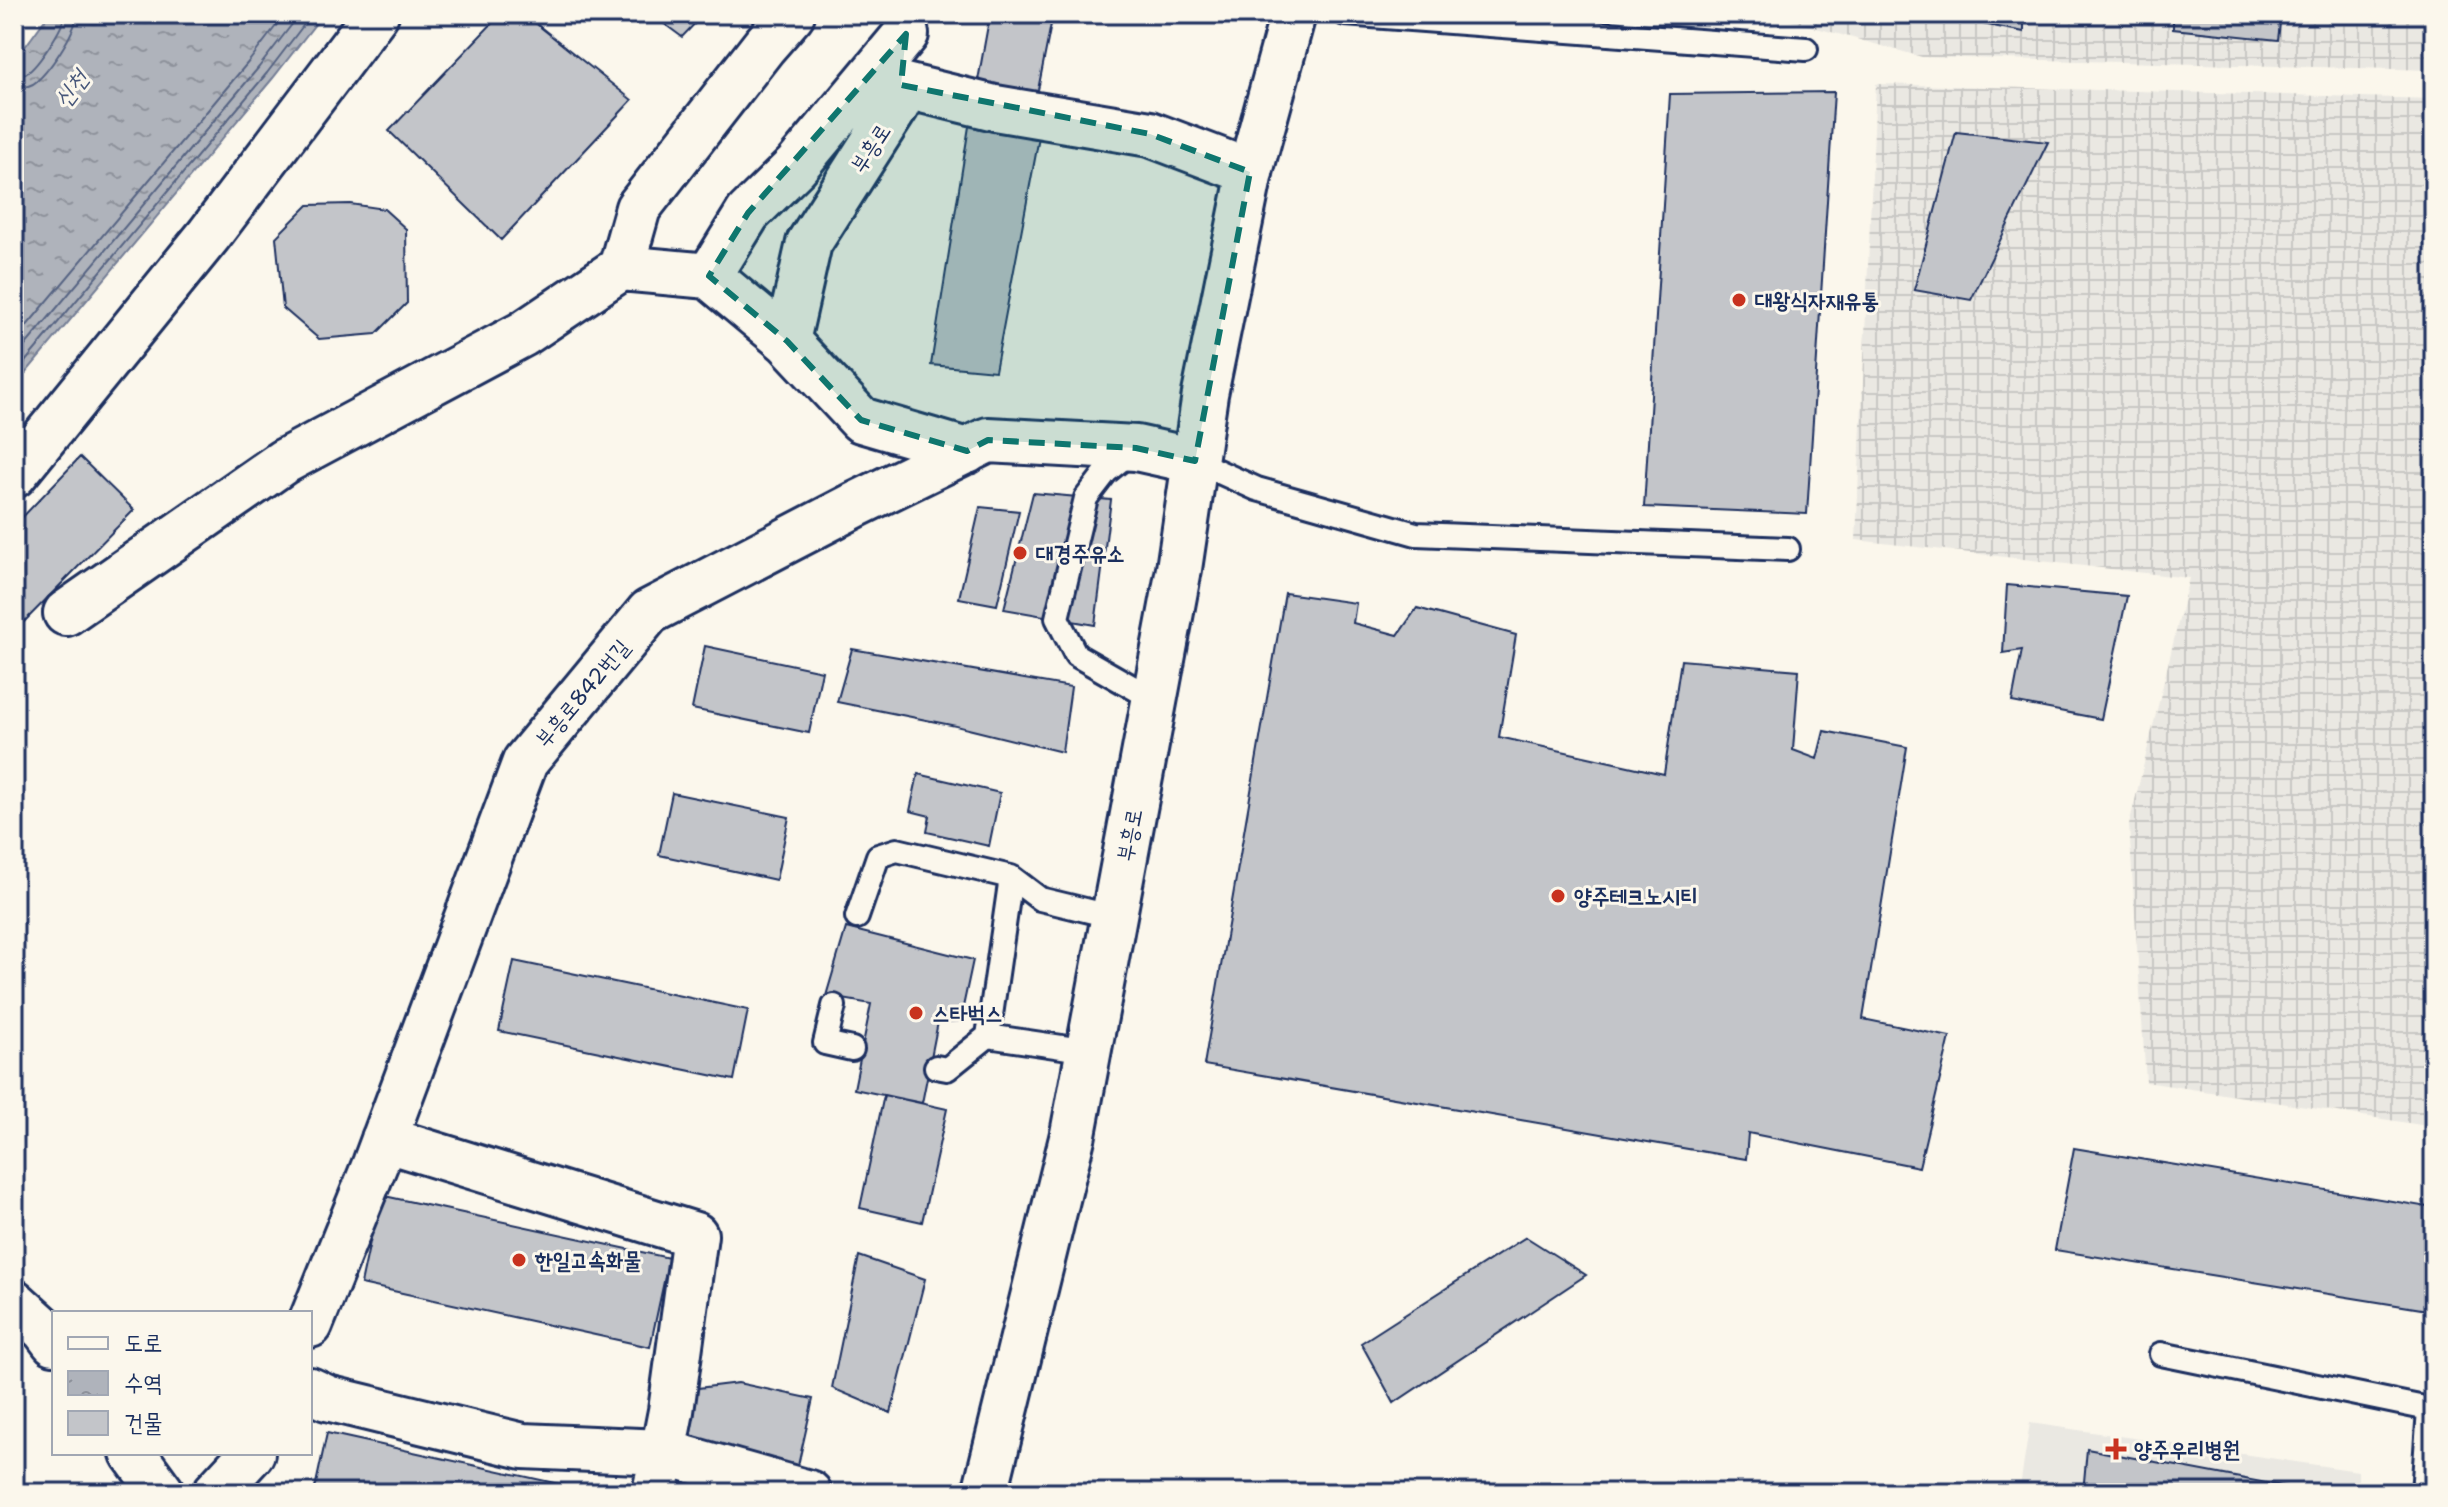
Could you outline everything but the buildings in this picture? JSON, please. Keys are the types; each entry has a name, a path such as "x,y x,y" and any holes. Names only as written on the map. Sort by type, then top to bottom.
{"street":[{"path":"14,475 209,235 376,14"},
{"path":"621,268 638,208 792,14"},
{"name":"부흥로","path":"985,1493 1073,1134 1179,569 1205,394 1250,172 1293,14"},
{"path":"709,276 748,213 796,166 912,24"},
{"name":"부흥로","path":"787,341 809,243 897,105 912,24"},
{"path":"901,85 995,108 1150,134 1250,172"},
{"path":"66,613 283,462 523,334 621,268 709,276 787,341 861,420 967,451"},
{"name":"부흥로842번길","path":"312,1320 384,1139 525,762 649,612 988,440 1136,448 1195,461"},
{"path":"384,1139 695,1235 659,1472"},
{"path":"14,1302 52,1339"},
{"path":"312,1391 327,1398 523,1446 659,1472 809,1493"},
{"path":"134,1455 162,1493"},
{"path":"215,1493 250,1455"}],"lane":[{"path":"1345,14 1806,49"},
{"path":"1136,448 1106,472 1086,498 1057,618 1076,655 1155,700"},
{"path":"1195,461 1257,489 1416,534 1788,549"},
{"path":"857,917 878,856 897,850 1011,877 1040,899 1114,917"},
{"path":"936,1067 947,1069 988,1036 1011,877"},
{"path":"834,1006 825,1043 852,1049"},
{"path":"988,1036 1089,1051"},
{"path":"2161,1354 2429,1409 2423,1493"}],"highlighted area":[{"path":"906,34 901,85 1150,134 1250,172 1195,461 1136,448 988,440 967,451 861,420 787,341 709,276 748,213"}],"shaded area":[{"path":"1773,14 2434,14 2434,70 1922,57"},
{"path":"1876,84 2434,99 2434,1127 2146,1082 2129,825 2189,578 1856,540"},
{"name":"양주우리병원","path":"2030,1423 2358,1471 2358,1493 2019,1493"}],"water":[{"name":"신천","path":"49,14 323,14 14,387 14,62"}],"place":[{"name":"대왕식자재유통","path":"1739,300"},
{"name":"대경주유소","path":"1020,553"},
{"name":"양주테크노시티","path":"1558,896"},
{"name":"스타벅스","path":"916,1013"},
{"name":"한일고속화물","path":"519,1260"},
{"name":"양주우리병원","path":"2116,1449"}]}
